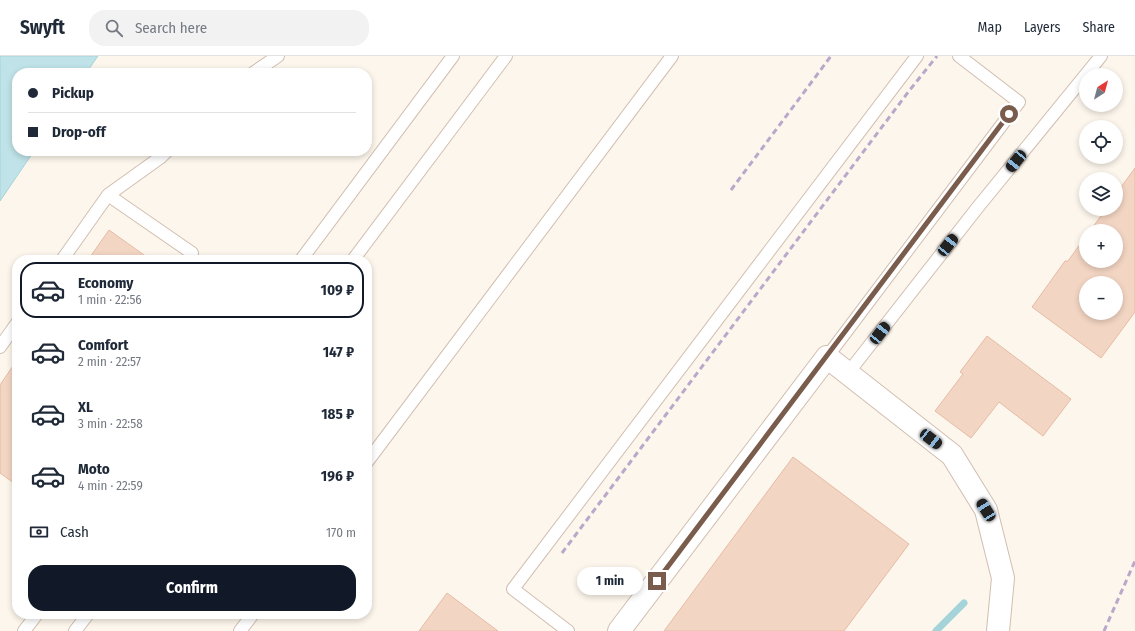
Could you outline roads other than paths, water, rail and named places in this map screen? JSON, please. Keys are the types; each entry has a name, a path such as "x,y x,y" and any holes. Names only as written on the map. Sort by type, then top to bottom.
{"street":[{"path":"619,631 827,357 952,455 986,510 1003,578 998,631"}],"lane":[{"path":"260,68 278,56"},
{"path":"305,255 453,56"},
{"path":"357,255 506,56"},
{"path":"372,455 672,56"},
{"path":"568,631 513,589 917,56"},
{"path":"848,374 978,207 1101,56"},
{"path":"827,357 1019,102 961,57"},
{"path":"66,255 108,195 161,156"},
{"path":"108,195 192,253"},
{"path":"0,347 12,330"},
{"path":"24,631 33,619"},
{"path":"75,631 84,619"},
{"path":"240,631 249,619"}],"water":[{"path":"0,56 98,56 90,68 12,68 12,156 31,156 0,201"}],"waterway":[{"path":"936,631 964,603"}],"railway":[{"path":"731,190 831,56"},
{"path":"562,553 909,91 937,56"},
{"path":"1104,631 1135,561"}]}
